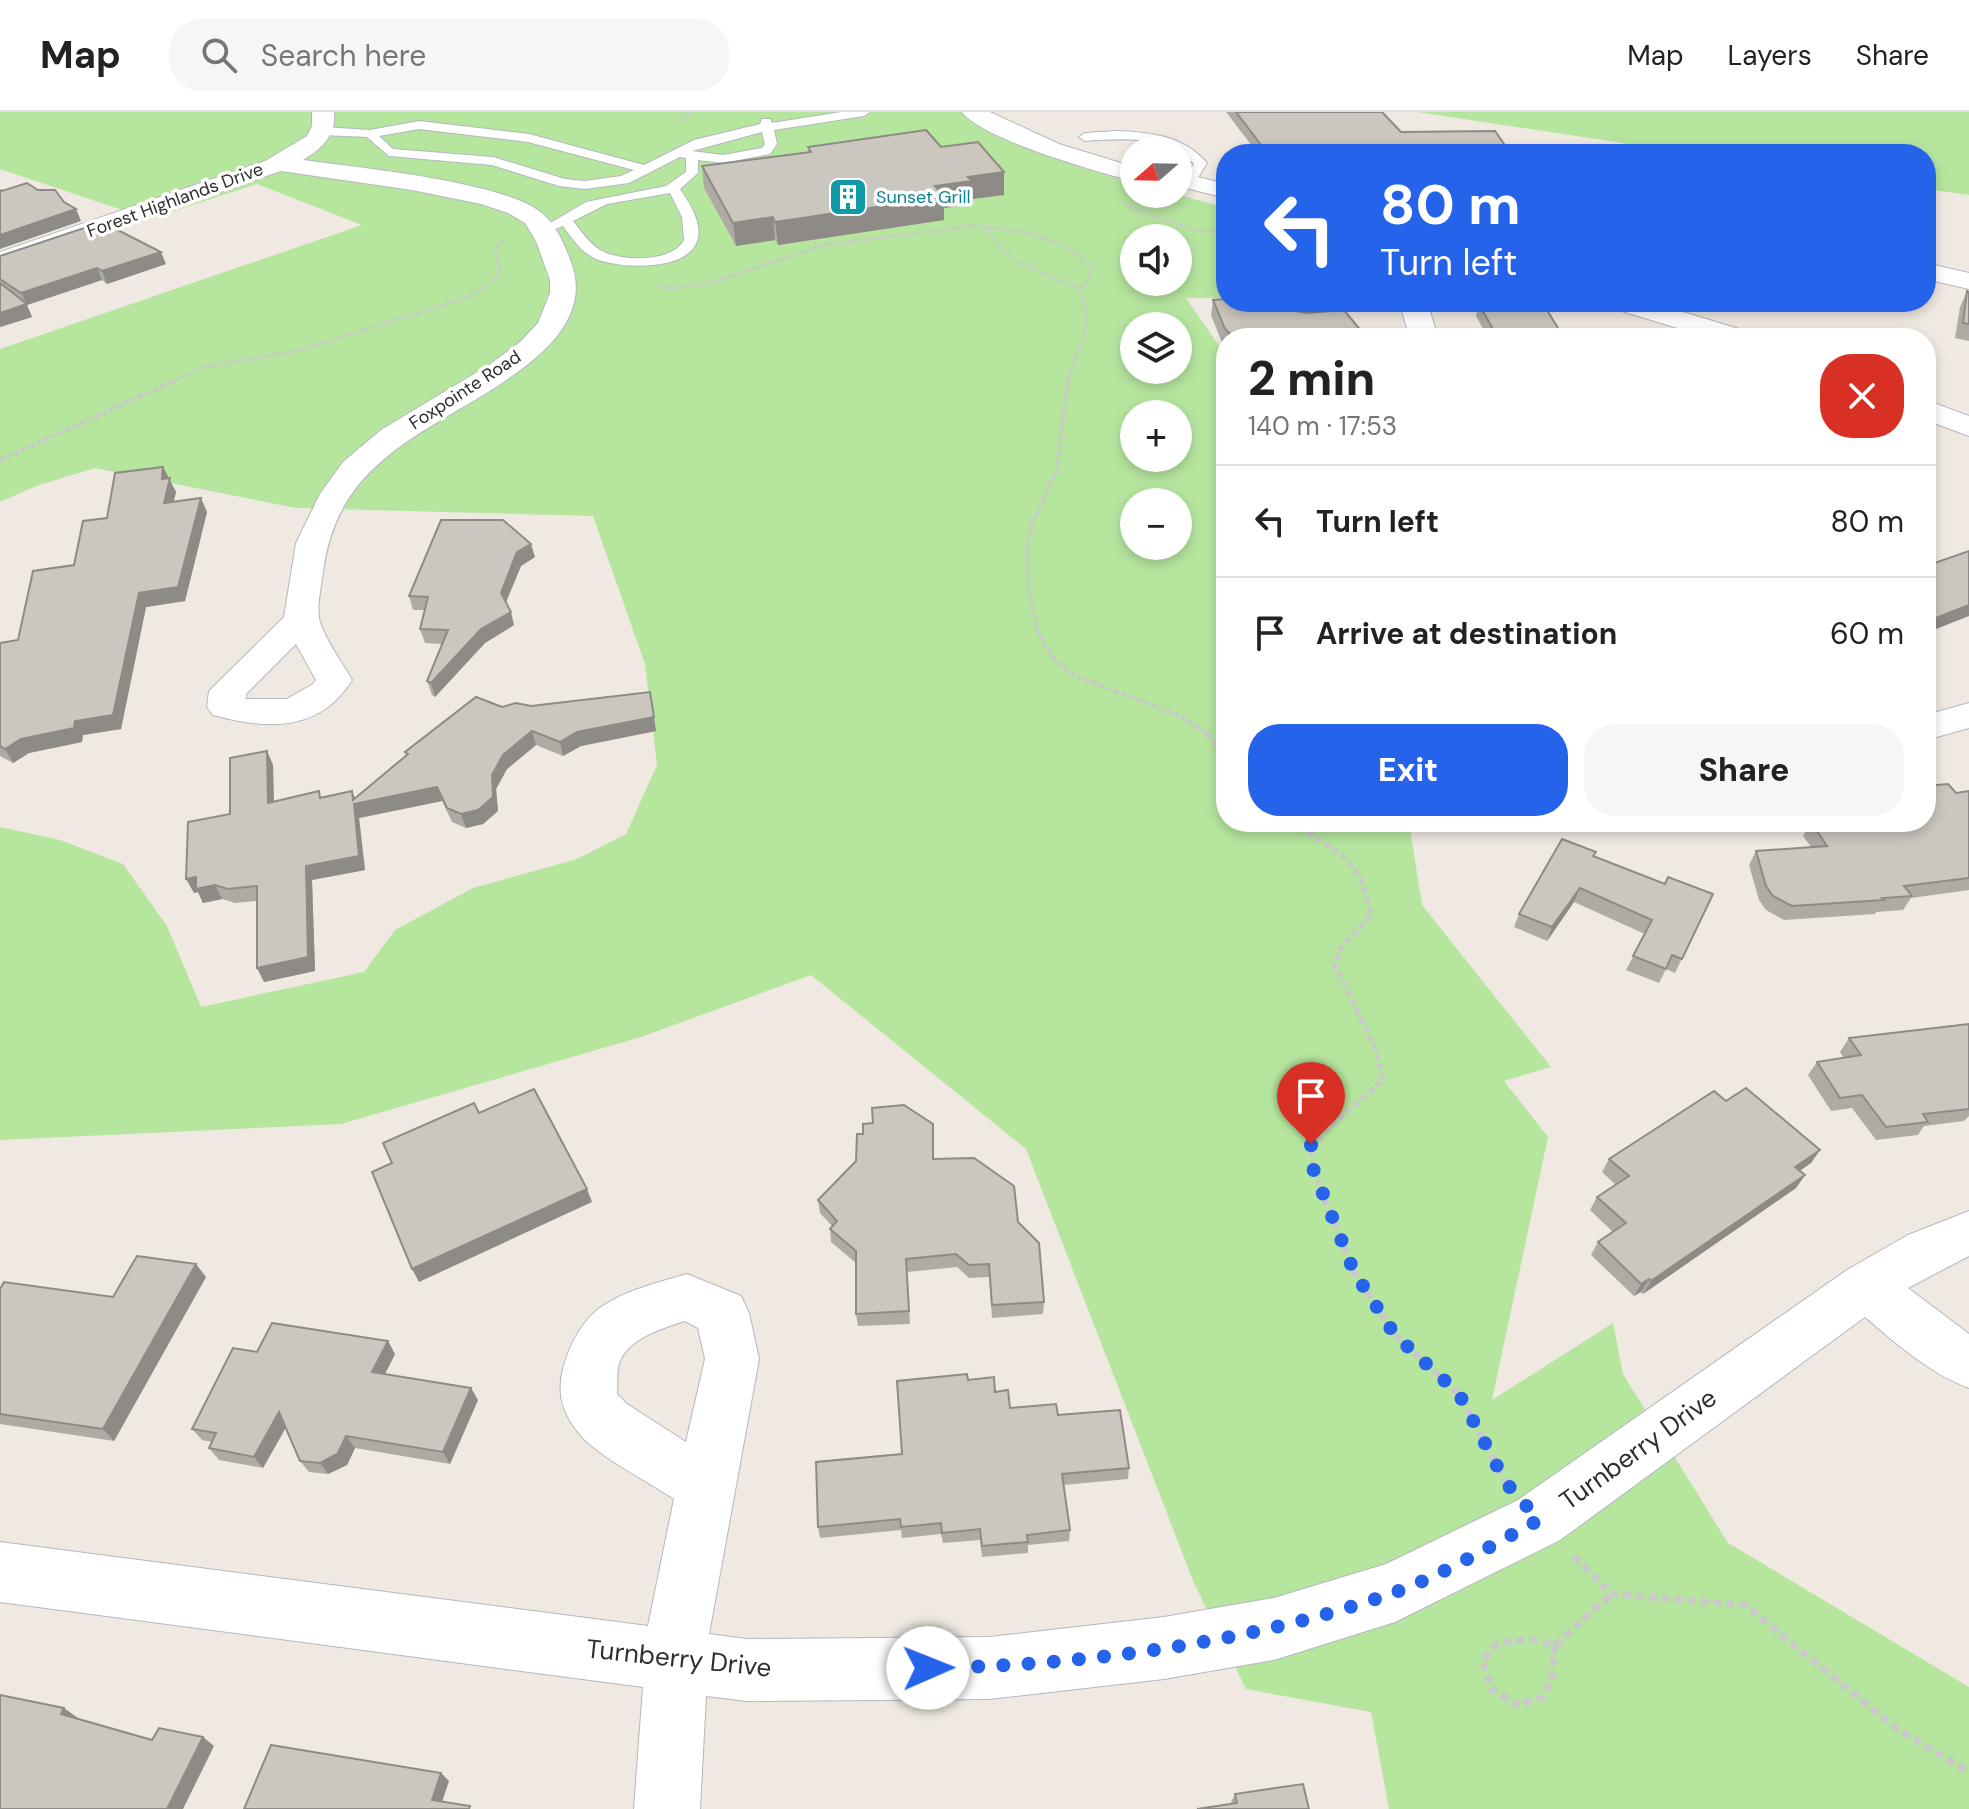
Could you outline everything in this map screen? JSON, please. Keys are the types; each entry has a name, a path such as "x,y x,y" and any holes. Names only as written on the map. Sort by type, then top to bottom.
{"street":[{"path":"973,112 1040,145 1120,170"},
{"name":"Forest Highlands Drive","path":"0,260 123,220 275,163 312,143 323,121"},
{"path":"1062,126 1120,152"},
{"path":"275,163 432,187 501,202 554,225"},
{"path":"1192,182 1216,188"},
{"name":"Foxpointe Road","path":"301,620 312,544 353,470 415,422 519,358 549,330 562,303 566,284 554,225"},
{"path":"1936,273 1969,281"},
{"path":"1654,312 1706,328"},
{"path":"1936,413 1969,427"},
{"path":"1936,725 1969,715"},
{"name":"Turnberry Drive","path":"0,1572 747,1670 989,1668 1164,1648 1274,1629 1395,1592 1539,1520 1866,1286 1926,1251 1969,1233"},
{"path":"1866,1286 1933,1341 1969,1363"},
{"path":"667,1809 679,1616 705,1486"}],"lane":[{"path":"370,134 389,152 493,161 564,183 585,185 624,180 698,143 768,124 864,112"},
{"path":"323,121 370,134 419,125 529,138 644,169"},
{"path":"677,153 723,159 766,151 771,144 768,124"},
{"path":"1085,137 1148,136"},
{"path":"1192,153 1201,163 1192,172"},
{"path":"674,189 689,212 693,232 691,245 686,252 661,261 623,261 600,256 554,225 593,204 674,189 692,173 692,157"}],"path":[{"path":"0,460 204,367 301,350 468,297 495,280 500,270 495,249 504,239 554,225"},
{"path":"986,227 990,240 1004,255 1078,288 1088,306 1090,326 1069,374 1062,402 1062,441 1056,474 1030,530 1027,559 1034,625 1045,648 1064,668 1123,698 1197,725 1216,743"},
{"path":"600,256 628,278 672,289 728,280 793,252 924,231 986,227 1027,231 1070,248 1092,268 1086,284 1078,288"},
{"path":"1306,832 1352,862 1368,886 1371,915 1341,948 1334,964 1341,987 1372,1033 1381,1057 1383,1080 1311,1144 1312,1166 1354,1272 1395,1335 1459,1394 1506,1483 1611,1594 1745,1605 1896,1728 1969,1772"},
{"path":"1555,1645 1530,1639 1498,1643 1483,1660 1491,1689 1518,1705 1542,1697 1551,1680 1555,1645 1611,1594"}],"green space":[{"path":"0,112 964,112 1082,168 1120,179 1120,208 1192,208 1192,198 1216,205 1216,298 1186,298 1216,342 1216,832 1411,832 1422,905 1551,1067 1504,1081 1548,1137 1492,1400 1613,1323 1623,1374 1728,1543 1969,1687 1969,1809 1389,1809 1371,1712 1246,1689 1194,1583 1026,1149 811,975 641,1037 341,1124 0,1140 0,827 60,840 123,864 167,926 201,1007 364,972 395,930 473,888 577,859 626,834 657,765 645,664 593,516 296,508 95,468 36,486 0,502 0,349 362,225 257,184 149,219 0,169"},
{"path":"1418,112 1969,112 1969,195 1936,190 1936,144 1629,144"}],"building":[{"path":"1236,112 1382,112 1401,132 1495,131 1504,144 1260,144"},
{"name":"Sunset Grill","path":"926,130 941,147 978,142 1004,172 968,177 972,181 935,186 944,197 775,222 773,217 733,223 702,166 811,152 808,147"},
{"path":"27,183 38,190 55,190 64,202 76,209 0,235 0,190"},
{"path":"102,222 161,252 102,271 97,268 21,293 0,279 0,256"},
{"path":"0,283 27,304 0,313"},
{"path":"1969,292 1969,324 1963,323"},
{"path":"1218,312 1346,312 1359,328 1225,328"},
{"path":"1483,312 1548,312 1558,328 1492,328"},
{"path":"163,467 162,479 170,478 164,503 201,498 178,587 139,593 113,715 75,721 74,728 21,739 5,749 0,746 0,643 18,640 33,571 74,565 83,521 107,518 115,473"},
{"path":"441,520 503,520 531,544 517,552 501,593 511,612 481,629 431,683 427,681 448,630 420,629 428,597 409,596"},
{"path":"1969,551 1969,605 1936,618 1936,563"},
{"path":"650,692 654,717 577,732 560,742 532,731 503,755 492,775 493,797 478,810 461,814 447,808 437,787 354,804 359,856 306,866 308,957 257,968 257,886 228,889 215,885 196,889 196,877 186,879 188,822 230,814 230,758 267,751 268,803 319,791 320,798 352,791 353,800 408,754 405,752 476,697 502,707 516,703 531,706"},
{"path":"1948,784 1956,793 1969,791 1969,878 1904,886 1912,896 1792,906 1773,896 1766,886 1756,851 1827,846 1818,832 1936,832 1936,785"},
{"path":"1562,839 1596,852 1593,856 1665,884 1668,877 1713,894 1682,959 1672,955 1666,969 1633,956 1652,920 1580,888 1552,927 1519,914"},
{"path":"1969,1024 1969,1109 1923,1114 1928,1122 1886,1127 1862,1095 1840,1098 1817,1062 1861,1055 1849,1038"},
{"path":"1746,1088 1820,1150 1795,1167 1805,1175 1651,1281 1649,1279 1641,1284 1598,1242 1626,1223 1597,1197 1629,1176 1609,1159 1714,1091 1726,1101"},
{"path":"534,1089 587,1189 412,1269 372,1172 392,1163 383,1143 474,1103 479,1113"},
{"path":"904,1105 933,1124 933,1159 974,1158 1014,1186 1018,1222 1039,1243 1044,1302 992,1305 989,1264 969,1265 956,1254 906,1259 909,1311 856,1314 856,1251 830,1229 837,1221 818,1200 856,1161 857,1134 863,1134 863,1124 873,1123 872,1108"},
{"path":"137,1256 196,1264 103,1429 0,1414 0,1289 4,1282 113,1297"},
{"path":"272,1323 388,1341 372,1372 471,1388 443,1452 346,1436 338,1453 320,1463 300,1461 279,1412 254,1457 209,1448 216,1433 192,1429 233,1348 257,1352"},
{"path":"967,1374 968,1380 994,1377 995,1392 1008,1390 1010,1408 1056,1404 1058,1415 1120,1410 1129,1468 1062,1474 1070,1530 1027,1535 1028,1542 982,1546 980,1529 942,1533 941,1523 901,1527 900,1519 818,1527 816,1462 902,1454 897,1381"},
{"path":"0,1695 64,1708 61,1714 152,1740 159,1728 203,1737 167,1809 0,1809"},
{"path":"271,1745 441,1773 432,1800 470,1806 469,1809 244,1809"},
{"path":"1303,1784 1309,1809 1197,1809 1237,1803 1235,1794"}],"place":[{"name":"Sunset Grill","path":"848,197"}],"route":[{"path":"928,1668 989,1668 1164,1648 1274,1629 1395,1592 1539,1520 1506,1483 1459,1394 1395,1335 1354,1272 1312,1166 1311,1144"}]}
